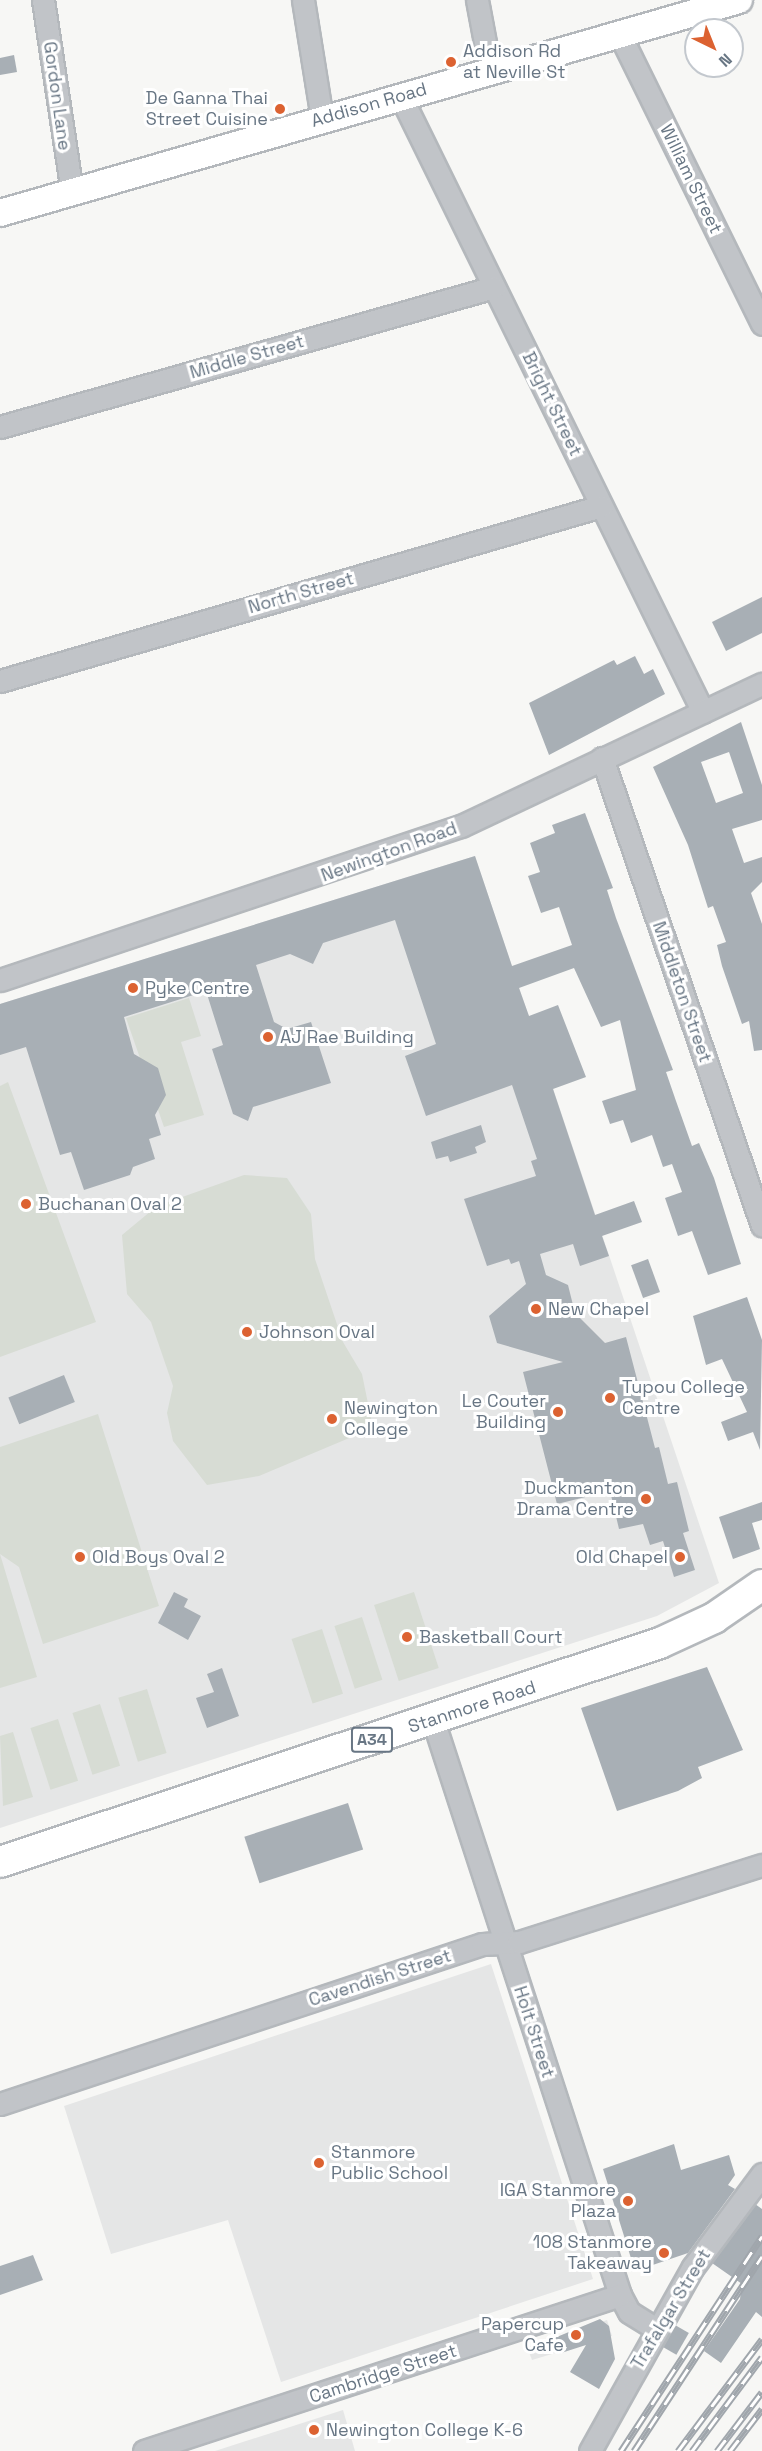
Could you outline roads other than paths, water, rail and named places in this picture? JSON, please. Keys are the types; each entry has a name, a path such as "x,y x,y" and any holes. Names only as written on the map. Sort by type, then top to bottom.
{"highway":[{"name":"Stanmore Road","path":"0,1862 660,1643 714,1618 762,1585"}],"main road":[{"name":"Addison Road","path":"0,213 490,69 739,0"}],"street":[{"name":"Gordon Lane","path":"43,0 72,191"},
{"path":"303,0 322,119"},
{"path":"477,0 490,69"},
{"name":"William Street","path":"619,33 762,324"},
{"name":"Bright Street","path":"401,97 703,712"},
{"name":"Middle Street","path":"0,427 494,287"},
{"name":"North Street","path":"0,681 602,506"},
{"name":"Newington Road","path":"0,980 360,864 461,826 762,684"},
{"name":"Middleton Street","path":"602,758 762,1225"},
{"name":"Holt Street","path":"432,1720 620,2295 629,2312 656,2330"},
{"name":"Cavendish Street","path":"0,2104 471,1948 505,1942 762,1865"},
{"name":"Trafalgar Street","path":"590,2451 656,2330 700,2256 762,2174"},
{"name":"Cambridge Street","path":"144,2451 620,2295"}],"railway":[{"path":"621,2451 762,2236"},
{"path":"634,2451 762,2256"},
{"path":"678,2451 762,2339"},
{"path":"692,2451 762,2357"},
{"path":"717,2451 762,2392"},
{"path":"730,2451 762,2409"}],"place":[{"name":"Addison Rd at Neville St","path":"451,62"},
{"name":"De Ganna Thai Street Cuisine","path":"280,109"},
{"name":"Pyke Centre","path":"133,988"},
{"name":"AJ Rae Building","path":"268,1037"},
{"name":"Buchanan Oval 2","path":"26,1204"},
{"name":"New Chapel","path":"536,1309"},
{"name":"Johnson Oval","path":"247,1332"},
{"name":"Tupou College Centre","path":"610,1398"},
{"name":"Le Couter Building","path":"558,1412"},
{"name":"Newington College","path":"332,1419"},
{"name":"Duckmanton Drama Centre","path":"646,1499"},
{"name":"Old Boys Oval 2","path":"80,1557"},
{"name":"Old Chapel","path":"680,1557"},
{"name":"Basketball Court","path":"407,1637"},
{"name":"Stanmore Public School","path":"319,2163"},
{"name":"IGA Stanmore Plaza","path":"628,2201"},
{"name":"108 Stanmore Takeaway","path":"664,2253"},
{"name":"Papercup Cafe","path":"576,2335"},
{"name":"Newington College K-6","path":"314,2430"}]}
